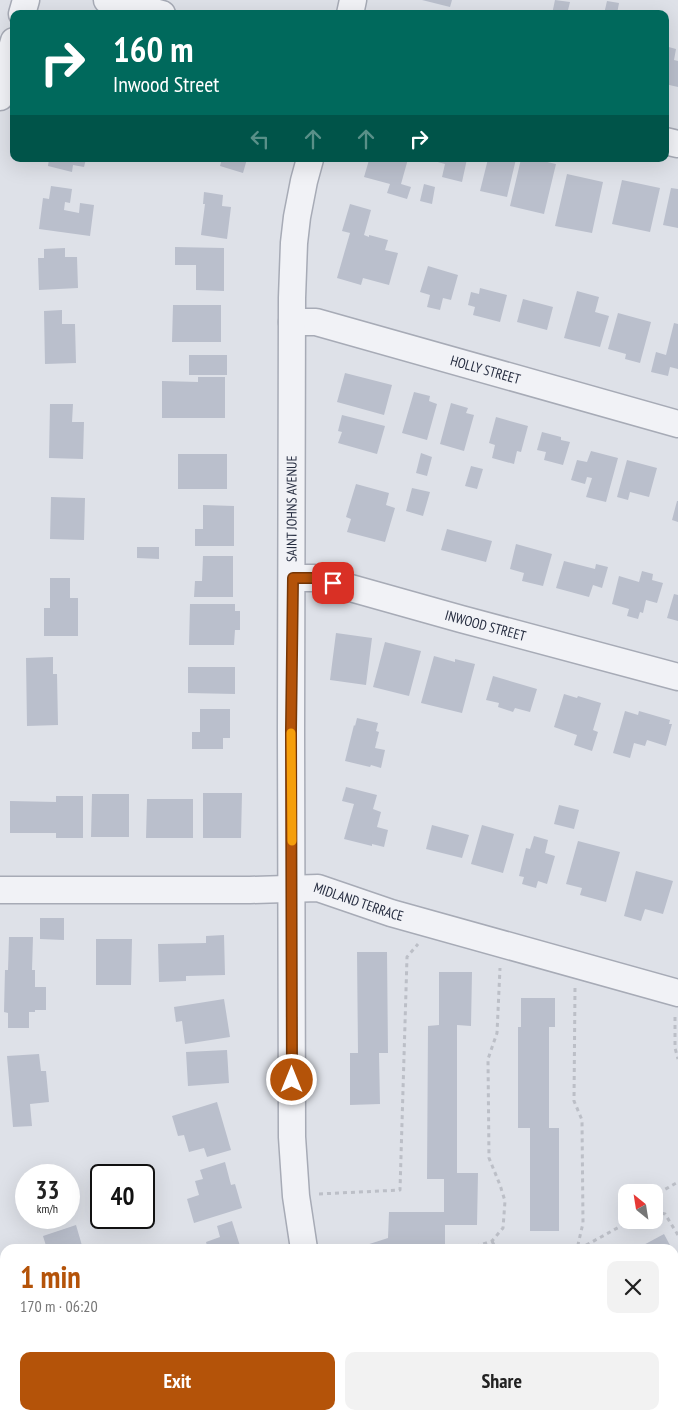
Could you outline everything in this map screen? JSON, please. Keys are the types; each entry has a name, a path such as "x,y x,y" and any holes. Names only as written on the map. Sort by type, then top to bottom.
{"street":[{"path":"107,0 146,10"},
{"path":"0,96 10,54"},
{"name":"SAINT JOHNS AVENUE","path":"303,1244 296,1196 292,1137 292,322 293,261 296,226 301,194 309,162"},
{"name":"HOLLY STREET","path":"292,322 316,322 678,424"},
{"name":"INWOOD STREET","path":"293,578 315,578 678,677"},
{"name":"MIDLAND TERRACE","path":"0,890 250,890 318,888 391,912 576,964 677,1003"}],"path":[{"path":"296,1196 400,1190 407,958 436,925"},
{"path":"481,1244 492,1240 503,1228 506,1201 489,1158 488,1059 497,1033 501,943"},
{"path":"576,964 574,1101 582,1120 583,1223 579,1244"},
{"path":"677,1003 674,1020 675,1048 678,1059"},
{"path":"663,1190 678,1182"},
{"path":"663,1213 678,1236"},
{"path":"587,1244 618,1228"},
{"path":"492,1240 494,1244"}],"building":[{"path":"422,0 452,0 450,7"},
{"path":"555,0 570,2 568,10 553,10"},
{"path":"607,1 619,3 618,10 605,10"},
{"path":"669,47 676,49 674,60 678,61 678,87 669,85"},
{"path":"49,162 85,162 84,167 73,165 72,172 48,166"},
{"path":"221,162 246,162 243,173 220,166"},
{"path":"368,162 407,162 401,184 411,187 407,199 387,193 390,184 364,177"},
{"path":"438,162 466,162 462,182 442,177 445,164"},
{"path":"487,162 515,162 507,197 480,191"},
{"path":"520,162 547,162 556,164 544,214 510,206"},
{"path":"567,174 603,182 592,233 555,226"},
{"path":"622,180 660,188 650,232 612,224"},
{"path":"424,184 435,187 432,204 420,201"},
{"path":"51,186 72,189 70,203 65,202 64,210 79,213 80,203 94,205 90,236 39,229 43,198 49,199"},
{"path":"671,188 678,189 678,228 663,225"},
{"path":"204,192 223,195 222,206 231,207 227,239 201,235 205,204 203,204"},
{"path":"350,204 371,210 364,235 388,240 385,250 398,253 389,285 363,278 361,285 337,278 350,233 342,231"},
{"path":"175,247 224,248 224,291 196,290 196,265 175,265"},
{"path":"65,248 65,257 77,257 78,288 39,290 38,258 44,258 44,249"},
{"path":"428,266 458,275 451,300 443,298 440,310 427,307 430,295 420,292"},
{"path":"480,288 507,295 500,322 473,315 475,307 468,305 471,292 479,294"},
{"path":"577,291 599,297 595,312 609,316 600,347 564,338"},
{"path":"523,299 553,307 547,330 517,322"},
{"path":"173,305 221,305 221,342 172,342"},
{"path":"62,310 62,324 75,324 76,363 45,364 44,311"},
{"path":"618,313 651,322 640,363 625,359 626,354 608,349"},
{"path":"674,323 678,324 678,369 670,367 668,376 651,372 656,352 666,355"},
{"path":"189,355 227,355 227,375 189,375"},
{"path":"345,373 392,385 384,415 337,402"},
{"path":"198,377 225,377 225,418 162,418 162,381 198,382"},
{"path":"414,392 430,396 429,401 437,404 427,440 402,433"},
{"path":"451,403 468,408 466,413 474,415 464,451 440,444"},
{"path":"50,404 73,404 72,422 84,422 83,459 49,458"},
{"path":"342,415 385,426 377,454 338,443 342,432 338,431"},
{"path":"496,417 528,426 521,452 517,451 514,464 492,458 495,445 489,443"},
{"path":"542,432 561,437 561,440 570,442 563,465 544,460 546,452 537,450"},
{"path":"591,451 618,458 606,502 586,497 592,478 587,477 585,484 571,480 577,460 587,462"},
{"path":"421,453 432,457 427,476 416,473"},
{"path":"178,454 227,454 227,489 178,489"},
{"path":"627,460 657,468 649,497 630,492 628,500 617,497"},
{"path":"471,466 483,469 477,489 465,486"},
{"path":"356,484 389,493 386,505 395,508 385,542 347,532 351,519 346,517"},
{"path":"412,488 430,492 423,516 406,511"},
{"path":"51,497 85,498 84,540 50,539"},
{"path":"678,501 678,522 672,520"},
{"path":"203,505 234,506 234,546 195,546 195,529 203,529"},
{"path":"447,529 492,541 486,562 441,550"},
{"path":"516,544 552,554 543,586 522,581 524,573 510,569"},
{"path":"137,547 159,547 159,559 137,558"},
{"path":"203,556 233,556 233,597 194,597 195,581 202,581"},
{"path":"564,561 595,569 596,564 608,567 602,588 593,585 589,597 556,588"},
{"path":"642,571 653,574 652,580 663,583 657,603 646,600 643,613 640,612 638,619 627,616 629,609 612,604 619,576 639,582"},
{"path":"50,578 70,578 70,598 78,598 78,636 44,636 44,608 50,608"},
{"path":"674,594 678,595 678,621 667,618"},
{"path":"190,604 235,604 235,611 240,611 240,630 235,630 234,645 189,645"},
{"path":"336,633 372,638 366,685 330,680"},
{"path":"385,642 421,651 409,696 373,687"},
{"path":"434,656 455,662 455,659 475,664 462,713 421,703"},
{"path":"53,657 53,674 57,674 58,725 27,726 26,658"},
{"path":"188,667 235,667 235,694 188,693"},
{"path":"493,676 537,689 530,712 515,708 513,712 498,707 499,703 486,700"},
{"path":"564,694 601,703 593,730 598,732 592,751 574,745 577,735 554,727"},
{"path":"200,709 230,709 230,738 223,738 223,749 192,749 192,732 200,732"},
{"path":"625,711 638,715 639,711 670,720 669,724 672,724 666,746 647,740 645,746 634,743 630,758 613,753"},
{"path":"357,718 378,723 376,731 379,732 375,748 385,750 381,768 345,761"},
{"path":"346,787 377,795 373,809 381,812 377,827 388,830 384,847 344,839 354,804 342,801"},
{"path":"203,793 242,793 241,838 203,838"},
{"path":"92,794 129,794 129,837 91,837"},
{"path":"56,796 83,796 83,838 56,838 56,833 10,833 10,801 56,802"},
{"path":"147,799 193,799 193,838 146,838"},
{"path":"559,805 579,810 574,829 554,824"},
{"path":"432,825 469,835 462,858 426,849"},
{"path":"482,825 514,834 503,873 471,864"},
{"path":"534,836 548,840 545,853 555,856 547,884 538,881 536,888 522,884 524,877 519,876 526,848 530,849"},
{"path":"578,841 620,852 606,902 580,895 582,888 566,884"},
{"path":"636,871 673,881 663,914 645,909 641,921 624,916"},
{"path":"40,918 64,918 64,940 40,939"},
{"path":"224,935 225,975 186,976 186,981 159,982 158,944 206,943 206,936"},
{"path":"9,937 33,937 32,970 35,970 35,987 46,987 46,1010 29,1012 29,1028 8,1028 8,1013 4,1012 5,970 8,970"},
{"path":"96,939 132,939 131,985 96,985"},
{"path":"357,952 387,952 388,1053 379,1053 380,1104 350,1105 350,1053 358,1053"},
{"path":"439,972 472,972 471,1026 457,1025 457,1173 478,1173 477,1225 445,1225 445,1244 369,1244 388,1238 389,1212 444,1212 444,1179 427,1179 428,1026 439,1025"},
{"path":"521,998 555,998 555,1027 549,1027 549,1128 559,1128 559,1231 530,1231 530,1128 518,1128 518,1027 521,1027"},
{"path":"224,999 230,1037 185,1044 182,1021 176,1022 174,1007"},
{"path":"227,1050 229,1083 188,1086 186,1052"},
{"path":"39,1054 41,1071 46,1071 49,1102 30,1104 32,1126 13,1127 7,1056"},
{"path":"217,1102 231,1150 207,1157 204,1148 189,1152 184,1135 178,1136 172,1116"},
{"path":"225,1162 231,1185 235,1184 242,1208 194,1223 187,1199 199,1195 195,1181 203,1179 200,1170"},
{"path":"232,1221 239,1244 207,1244 206,1242 220,1237 217,1226"},
{"path":"64,1229 77,1229 82,1244 45,1244 43,1236"},
{"path":"664,1234 669,1244 645,1244"}],"slow traffic":[{"path":"291,733 292,841"}],"route":[{"path":"292,1080 291,730 293,578 315,578 333,583"}]}
